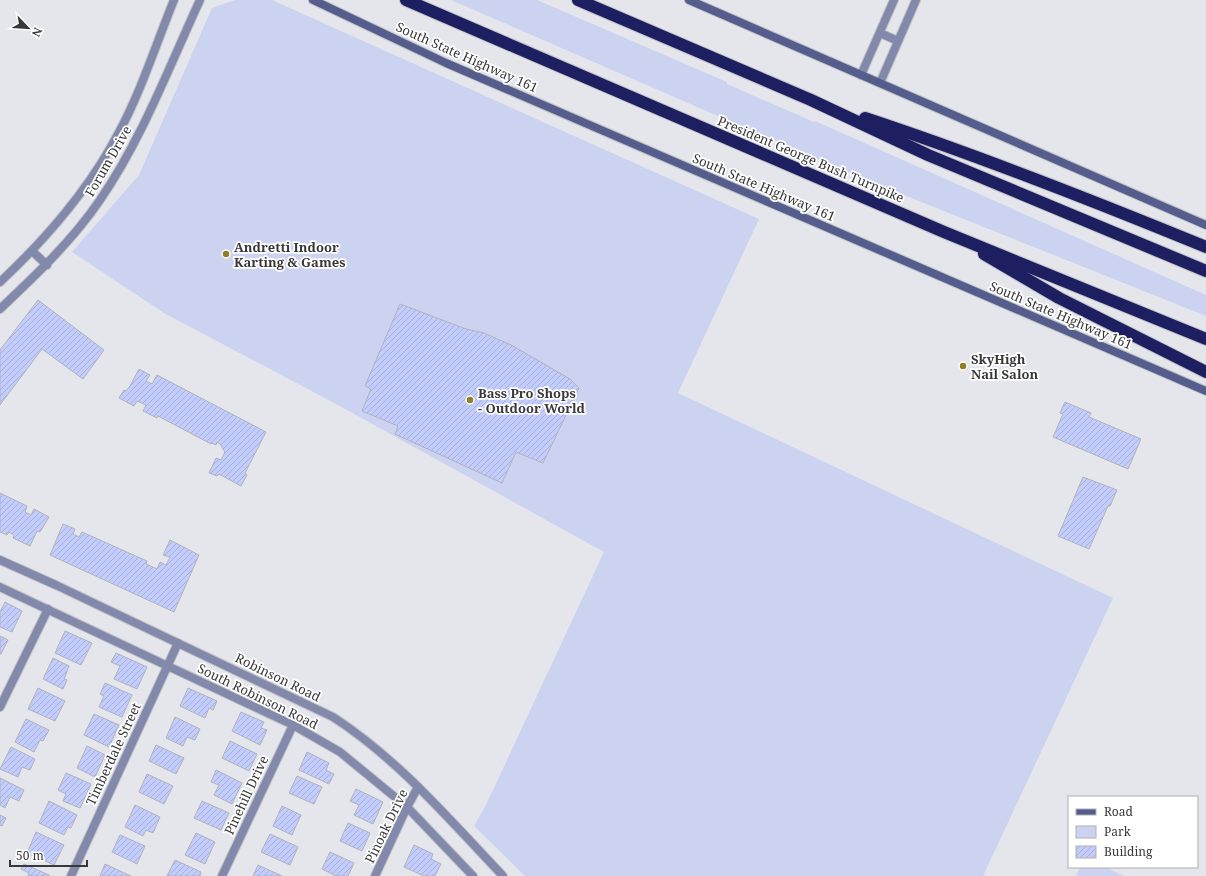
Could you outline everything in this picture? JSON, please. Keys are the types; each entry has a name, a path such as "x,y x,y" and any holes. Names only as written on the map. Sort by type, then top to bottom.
{"highway":[{"name":"President George Bush Turnpike","path":"406,0 944,232 1206,339"},
{"path":"578,0 811,100 928,154 1206,271"},
{"path":"811,100 934,141 1206,247"},
{"path":"944,232 1058,298 1206,372"}],"main road":[{"name":"South State Highway 161","path":"314,0 446,63 1206,391"},
{"path":"689,0 1206,225"}],"street":[{"name":"Forum Drive","path":"0,282 61,220 102,163 129,111 174,0"},
{"name":"Forum Drive","path":"0,309 47,265 88,217 124,162 200,0"},
{"path":"861,75 894,0"},
{"path":"880,83 916,0"},
{"path":"880,33 898,41"},
{"path":"32,251 47,265"},
{"name":"Robinson Road","path":"0,560 333,717 360,734 382,752 418,787 503,876"},
{"name":"South Robinson Road","path":"0,587 293,725 340,752 407,807 473,876"},
{"path":"0,707 48,609"},
{"name":"Timberdale Street","path":"71,876 178,643"},
{"name":"Pinehill Drive","path":"222,876 293,725"},
{"name":"Pinoak Drive","path":"375,876 407,807 418,787"}],"green space":[{"path":"235,0 272,0 759,219 678,393 1113,598 983,876 525,876 474,826 485,807 604,552 336,404 164,313 72,252 139,175 212,8"},
{"path":"451,0 537,0 727,82 727,84 814,122 815,121 1206,295 1206,316 854,175"},
{"path":"1080,868 1107,868 1124,876 1076,876"}],"building":[{"path":"38,300 104,350 83,379 42,349 0,405 0,350"},
{"name":"Bass Pro Shops - Outdoor World","path":"400,304 466,329 484,333 511,345 570,379 579,388 543,463 516,452 502,483 395,434 398,426 362,411 371,389 365,386"},
{"path":"139,369 150,375 146,381 152,384 157,375 266,432 245,473 247,475 241,486 219,474 217,476 209,473 216,458 221,460 225,452 220,444 217,442 216,445 211,444 158,416 157,418 143,411 146,405 137,401 134,406 119,398 124,390 126,391 130,386"},
{"path":"1065,402 1091,413 1089,417 1141,439 1128,469 1053,437 1063,414 1060,413"},
{"path":"1083,477 1117,490 1110,506 1108,506 1089,549 1058,536"},
{"path":"0,493 27,506 25,512 31,515 34,509 49,517 40,532 37,531 30,546 13,538 14,535 9,532 7,535 0,532"},
{"path":"63,524 75,529 73,534 79,537 82,532 147,561 146,564 157,569 160,562 166,565 170,557 163,555 170,540 199,555 174,612 50,555"},
{"path":"5,602 22,611 12,632 0,627 0,612"},
{"path":"65,631 92,643 81,665 55,653"},
{"path":"0,636 8,640 1,654 0,654"},
{"path":"116,653 147,667 137,689 114,679 120,666 111,662"},
{"path":"53,658 69,666 64,679 67,680 63,689 43,679"},
{"path":"105,683 132,695 122,717 99,707 104,696 100,694"},
{"path":"38,688 65,701 55,721 28,709"},
{"path":"188,688 217,701 213,710 209,708 205,718 180,706"},
{"path":"241,712 264,722 261,728 267,730 260,745 232,731"},
{"path":"94,714 119,725 109,747 84,735"},
{"path":"175,717 200,729 195,740 187,737 183,746 166,738"},
{"path":"26,719 49,730 43,741 40,740 34,752 15,742"},
{"path":"230,741 257,754 249,771 222,758"},
{"path":"156,745 184,758 176,774 149,761"},
{"path":"87,746 105,755 95,777 77,768"},
{"path":"11,747 35,759 30,770 22,767 18,777 0,769"},
{"path":"307,752 329,763 326,770 334,774 329,784 299,770"},
{"path":"216,770 242,783 232,804 214,795 219,785 211,782"},
{"path":"66,773 91,784 80,808 63,801 66,794 58,790"},
{"path":"147,774 173,786 164,804 139,792"},
{"path":"297,776 322,787 314,804 289,793"},
{"path":"0,778 24,790 19,801 10,797 5,808 0,805"},
{"path":"356,789 383,802 373,824 354,815 359,805 350,801"},
{"path":"49,801 77,815 71,828 68,827 64,835 39,823"},
{"path":"202,801 229,813 221,830 194,818"},
{"path":"135,805 160,817 153,833 146,830 143,836 125,827"},
{"path":"282,806 301,815 292,835 273,826"},
{"path":"0,815 6,818 2,826 0,825"},
{"path":"348,823 370,833 362,851 340,841"},
{"path":"36,832 64,845 54,865 27,853"},
{"path":"196,833 215,842 205,864 185,855"},
{"path":"270,834 298,847 290,865 261,852"},
{"path":"120,835 145,846 137,864 112,852"},
{"path":"414,845 433,854 431,859 441,864 435,876 424,876 404,867"},
{"path":"330,852 354,863 348,876 336,876 322,869"},
{"path":"175,860 201,872 200,876 167,876"},
{"path":"24,864 49,876 28,876 29,873 21,869"},
{"path":"105,864 131,876 100,876"},
{"path":"258,865 282,876 253,876"}],"place":[{"name":"Andretti Indoor Karting & Games","path":"226,254"},
{"name":"SkyHigh Nail Salon","path":"963,366"},
{"name":"Bass Pro Shops - Outdoor World","path":"470,400"}]}
